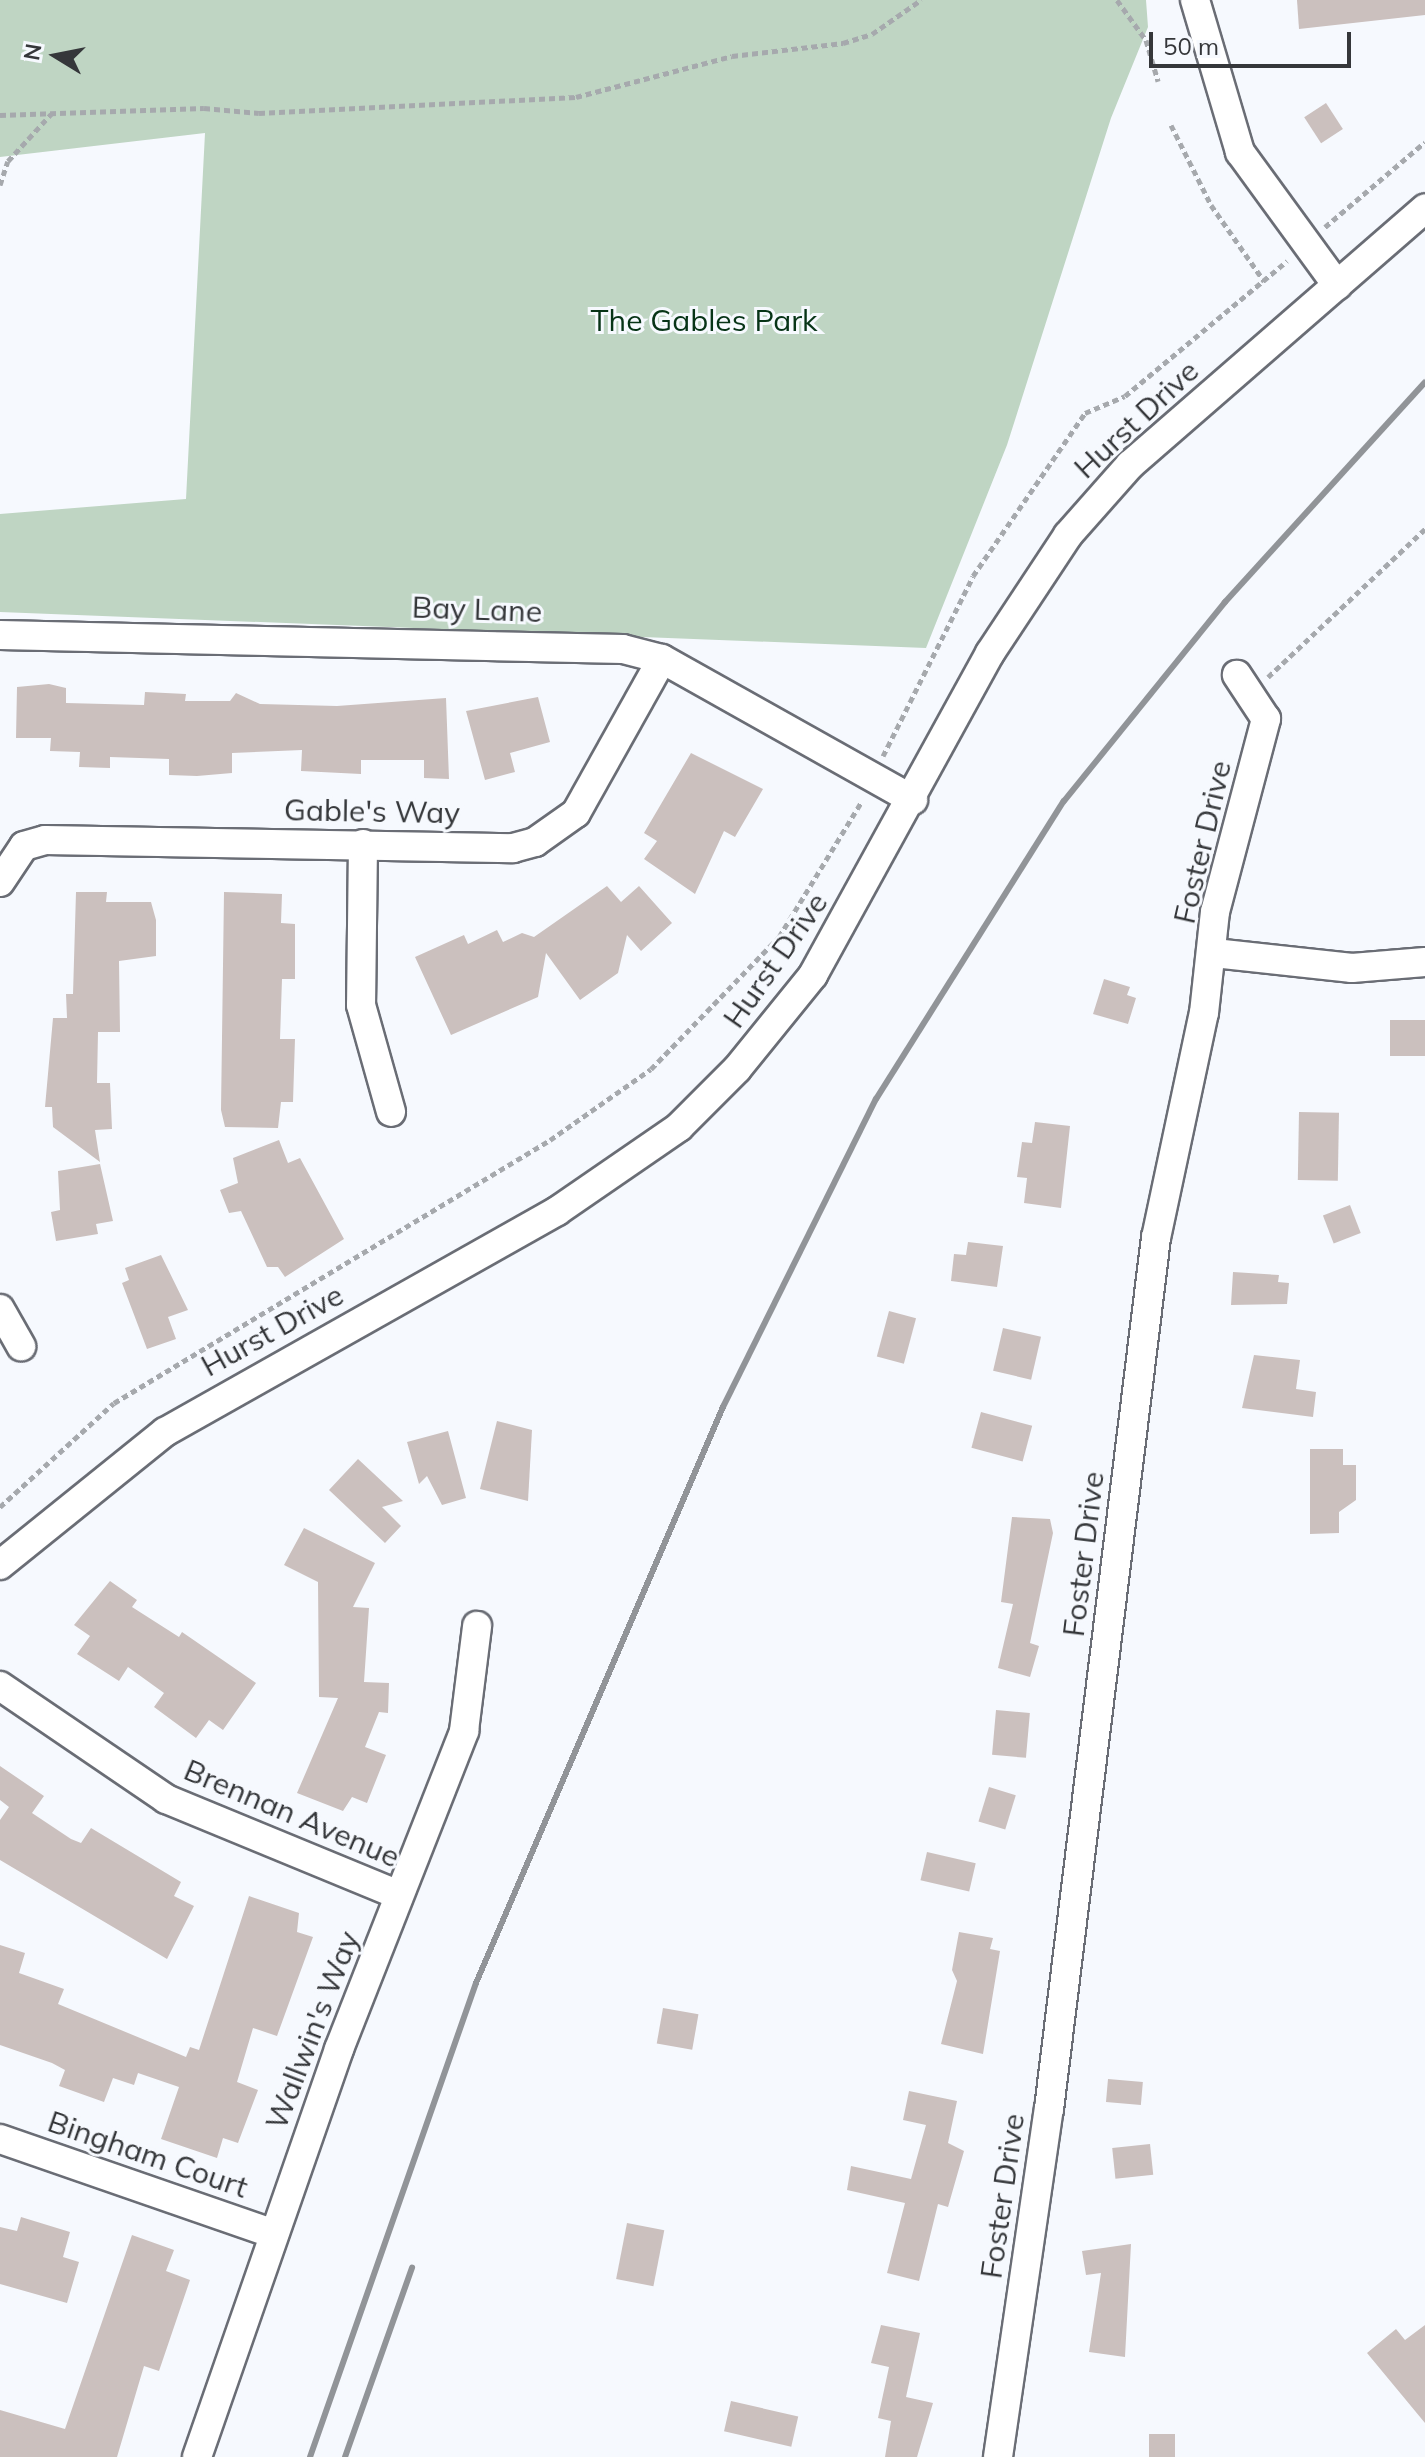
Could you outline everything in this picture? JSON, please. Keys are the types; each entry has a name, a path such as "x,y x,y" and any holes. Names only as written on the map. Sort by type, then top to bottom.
{"street":[{"path":"1195,0 1216,91 1240,152 1337,285"},
{"name":"Hurst Drive","path":"0,1565 177,1425 584,1195 679,1127 795,1000 913,800 990,653 1068,535 1130,465 1425,209"},
{"name":"Bay Lane","path":"0,635 375,640 623,649 662,659 913,800"},
{"name":"Gable's Way","path":"0,882 24,846 45,840 513,848 556,832 576,813 662,659"},
{"name":"Foster Drive","path":"998,2457 1049,2109 1156,1238 1214,953 1215,912 1266,719 1244,685"},
{"path":"363,844 361,1005 391,1112"},
{"path":"1214,953 1352,968 1425,962"},
{"path":"0,1309 21,1346"},
{"name":"Wallwin's Way","path":"197,2457 274,2234 399,1895 464,1731 477,1626"},
{"name":"Brennan Avenue","path":"0,1686 166,1799 399,1895"},
{"name":"Bingham Court","path":"0,2139 274,2234"}],"path":[{"path":"0,115 259,113 468,97 576,97 732,56 843,43 872,34 921,0"},
{"path":"1117,0 1146,40 1158,81"},
{"path":"0,185 8,161 51,114"},
{"path":"1171,125 1211,205 1264,281"},
{"path":"1321,231 1425,142"},
{"path":"879,766 973,576 1085,413 1125,396 1298,251"},
{"path":"1244,685 1425,529"},
{"path":"0,1507 114,1403 550,1140 651,1069 779,937 866,794"}],"green space":[{"name":"The Gables Park","path":"0,0 1146,0 1148,27 1111,118 1007,445 926,648 0,612 0,514 186,499 205,133 0,157"}],"building":[{"path":"1297,0 1425,0 1425,15 1299,29"},
{"path":"1326,103 1343,129 1321,143 1304,117"},
{"path":"49,684 66,688 66,703 144,705 145,692 186,694 185,701 230,701 236,693 260,704 337,706 446,698 449,779 424,778 424,760 361,760 361,774 301,771 302,750 232,753 232,773 197,776 169,775 169,759 110,757 110,768 79,767 80,752 50,751 51,738 16,738 17,687"},
{"path":"538,697 550,742 510,753 515,772 485,780 466,711"},
{"path":"691,753 763,789 735,837 724,831 695,894 644,859 657,841 644,833"},
{"path":"607,886 621,902 639,886 672,923 641,951 627,935 618,973 580,1000 546,953 538,997 451,1035 415,957 464,935 468,944 497,930 503,942 522,933 534,937"},
{"path":"76,892 107,892 106,902 151,902 156,920 156,956 119,961 120,1032 98,1032 97,1083 110,1083 112,1129 95,1130 100,1162 53,1127 52,1107 45,1107 53,1018 67,1018 66,994 73,994"},
{"path":"224,892 282,894 281,923 295,924 295,979 282,979 280,1039 295,1039 293,1102 281,1102 278,1128 225,1127 221,1110"},
{"path":"1104,979 1130,987 1127,995 1136,998 1128,1024 1093,1014"},
{"path":"1390,1020 1425,1020 1425,1056 1390,1056"},
{"path":"1299,1112 1339,1113 1338,1181 1298,1180"},
{"path":"1035,1122 1070,1126 1061,1208 1024,1203 1027,1178 1017,1177 1022,1142 1032,1143"},
{"path":"279,1140 288,1163 300,1158 344,1239 285,1277 278,1267 267,1267 241,1211 229,1213 220,1190 238,1183 233,1158"},
{"path":"100,1164 113,1221 96,1224 98,1234 56,1241 51,1212 60,1210 58,1171"},
{"path":"1350,1205 1361,1233 1334,1243 1323,1215"},
{"path":"968,1242 1003,1246 997,1287 951,1281 954,1254 966,1255"},
{"path":"161,1255 188,1310 168,1317 176,1339 147,1349 122,1283 129,1280 125,1268"},
{"path":"1233,1272 1279,1275 1278,1282 1289,1283 1287,1304 1231,1305"},
{"path":"889,1311 916,1318 904,1364 877,1356"},
{"path":"1003,1328 1041,1337 1031,1380 993,1371"},
{"path":"1254,1355 1300,1360 1296,1389 1316,1392 1313,1417 1242,1408"},
{"path":"981,1412 1032,1426 1023,1461 971,1448"},
{"path":"497,1421 532,1430 528,1501 480,1489"},
{"path":"448,1431 466,1498 442,1505 427,1476 419,1484 407,1442"},
{"path":"1310,1449 1343,1449 1343,1465 1356,1465 1356,1500 1339,1512 1339,1533 1310,1534"},
{"path":"358,1459 403,1501 382,1507 401,1526 385,1543 329,1490"},
{"path":"1012,1517 1050,1519 1053,1533 1030,1643 1039,1646 1030,1677 998,1668 1013,1604 1001,1602"},
{"path":"304,1528 375,1563 353,1607 369,1608 364,1682 389,1683 388,1713 379,1712 365,1747 386,1755 367,1803 352,1797 343,1811 297,1793 338,1698 319,1697 318,1582 284,1565"},
{"path":"110,1581 137,1600 132,1607 179,1637 182,1632 256,1683 223,1730 209,1720 196,1738 154,1707 164,1693 128,1667 119,1681 77,1654 90,1636 74,1625"},
{"path":"996,1710 1030,1713 1026,1758 992,1755"},
{"path":"0,1766 44,1796 32,1813 71,1839 81,1843 91,1828 181,1882 174,1896 194,1906 167,1959 0,1860 0,1820 9,1807 0,1800"},
{"path":"989,1787 1016,1795 1005,1830 978,1821"},
{"path":"927,1852 976,1863 969,1892 920,1880"},
{"path":"249,1896 299,1913 297,1932 313,1937 277,2036 253,2028 237,2082 258,2090 238,2143 223,2138 217,2158 161,2139 179,2087 138,2073 134,2085 113,2078 104,2102 59,2086 65,2070 0,2045 0,1945 25,1953 19,1973 64,1989 58,2004 186,2057 190,2047 199,2050"},
{"path":"959,1932 993,1938 990,1949 1000,1951 983,2054 941,2044 957,1981 952,1970"},
{"path":"663,2008 698,2014 692,2050 657,2043"},
{"path":"1108,2079 1143,2082 1141,2105 1106,2102"},
{"path":"909,2091 957,2101 948,2143 964,2151 948,2207 938,2204 919,2281 887,2273 905,2203 847,2190 851,2166 911,2179 926,2125 903,2120"},
{"path":"1150,2144 1153,2175 1115,2179 1112,2148"},
{"path":"21,2217 70,2232 63,2257 79,2262 67,2303 0,2284 0,2227 17,2231"},
{"path":"627,2223 664,2230 653,2286 616,2279"},
{"path":"132,2235 174,2250 166,2271 190,2280 159,2371 144,2366 117,2457 0,2457 0,2410 65,2429"},
{"path":"1131,2244 1125,2357 1089,2352 1101,2273 1086,2275 1082,2251"},
{"path":"881,2325 920,2333 906,2397 933,2403 917,2457 885,2457 891,2421 878,2418 889,2367 871,2363"},
{"path":"1425,2325 1425,2423 1367,2353 1396,2329 1405,2340"},
{"path":"731,2401 798,2417 791,2447 724,2431"},
{"path":"1149,2434 1175,2434 1175,2457 1149,2457"}],"railway":[{"path":"310,2457 476,1983 723,1407 876,1099 1064,801 1225,602 1425,382"},
{"path":"345,2457 412,2268"}]}
